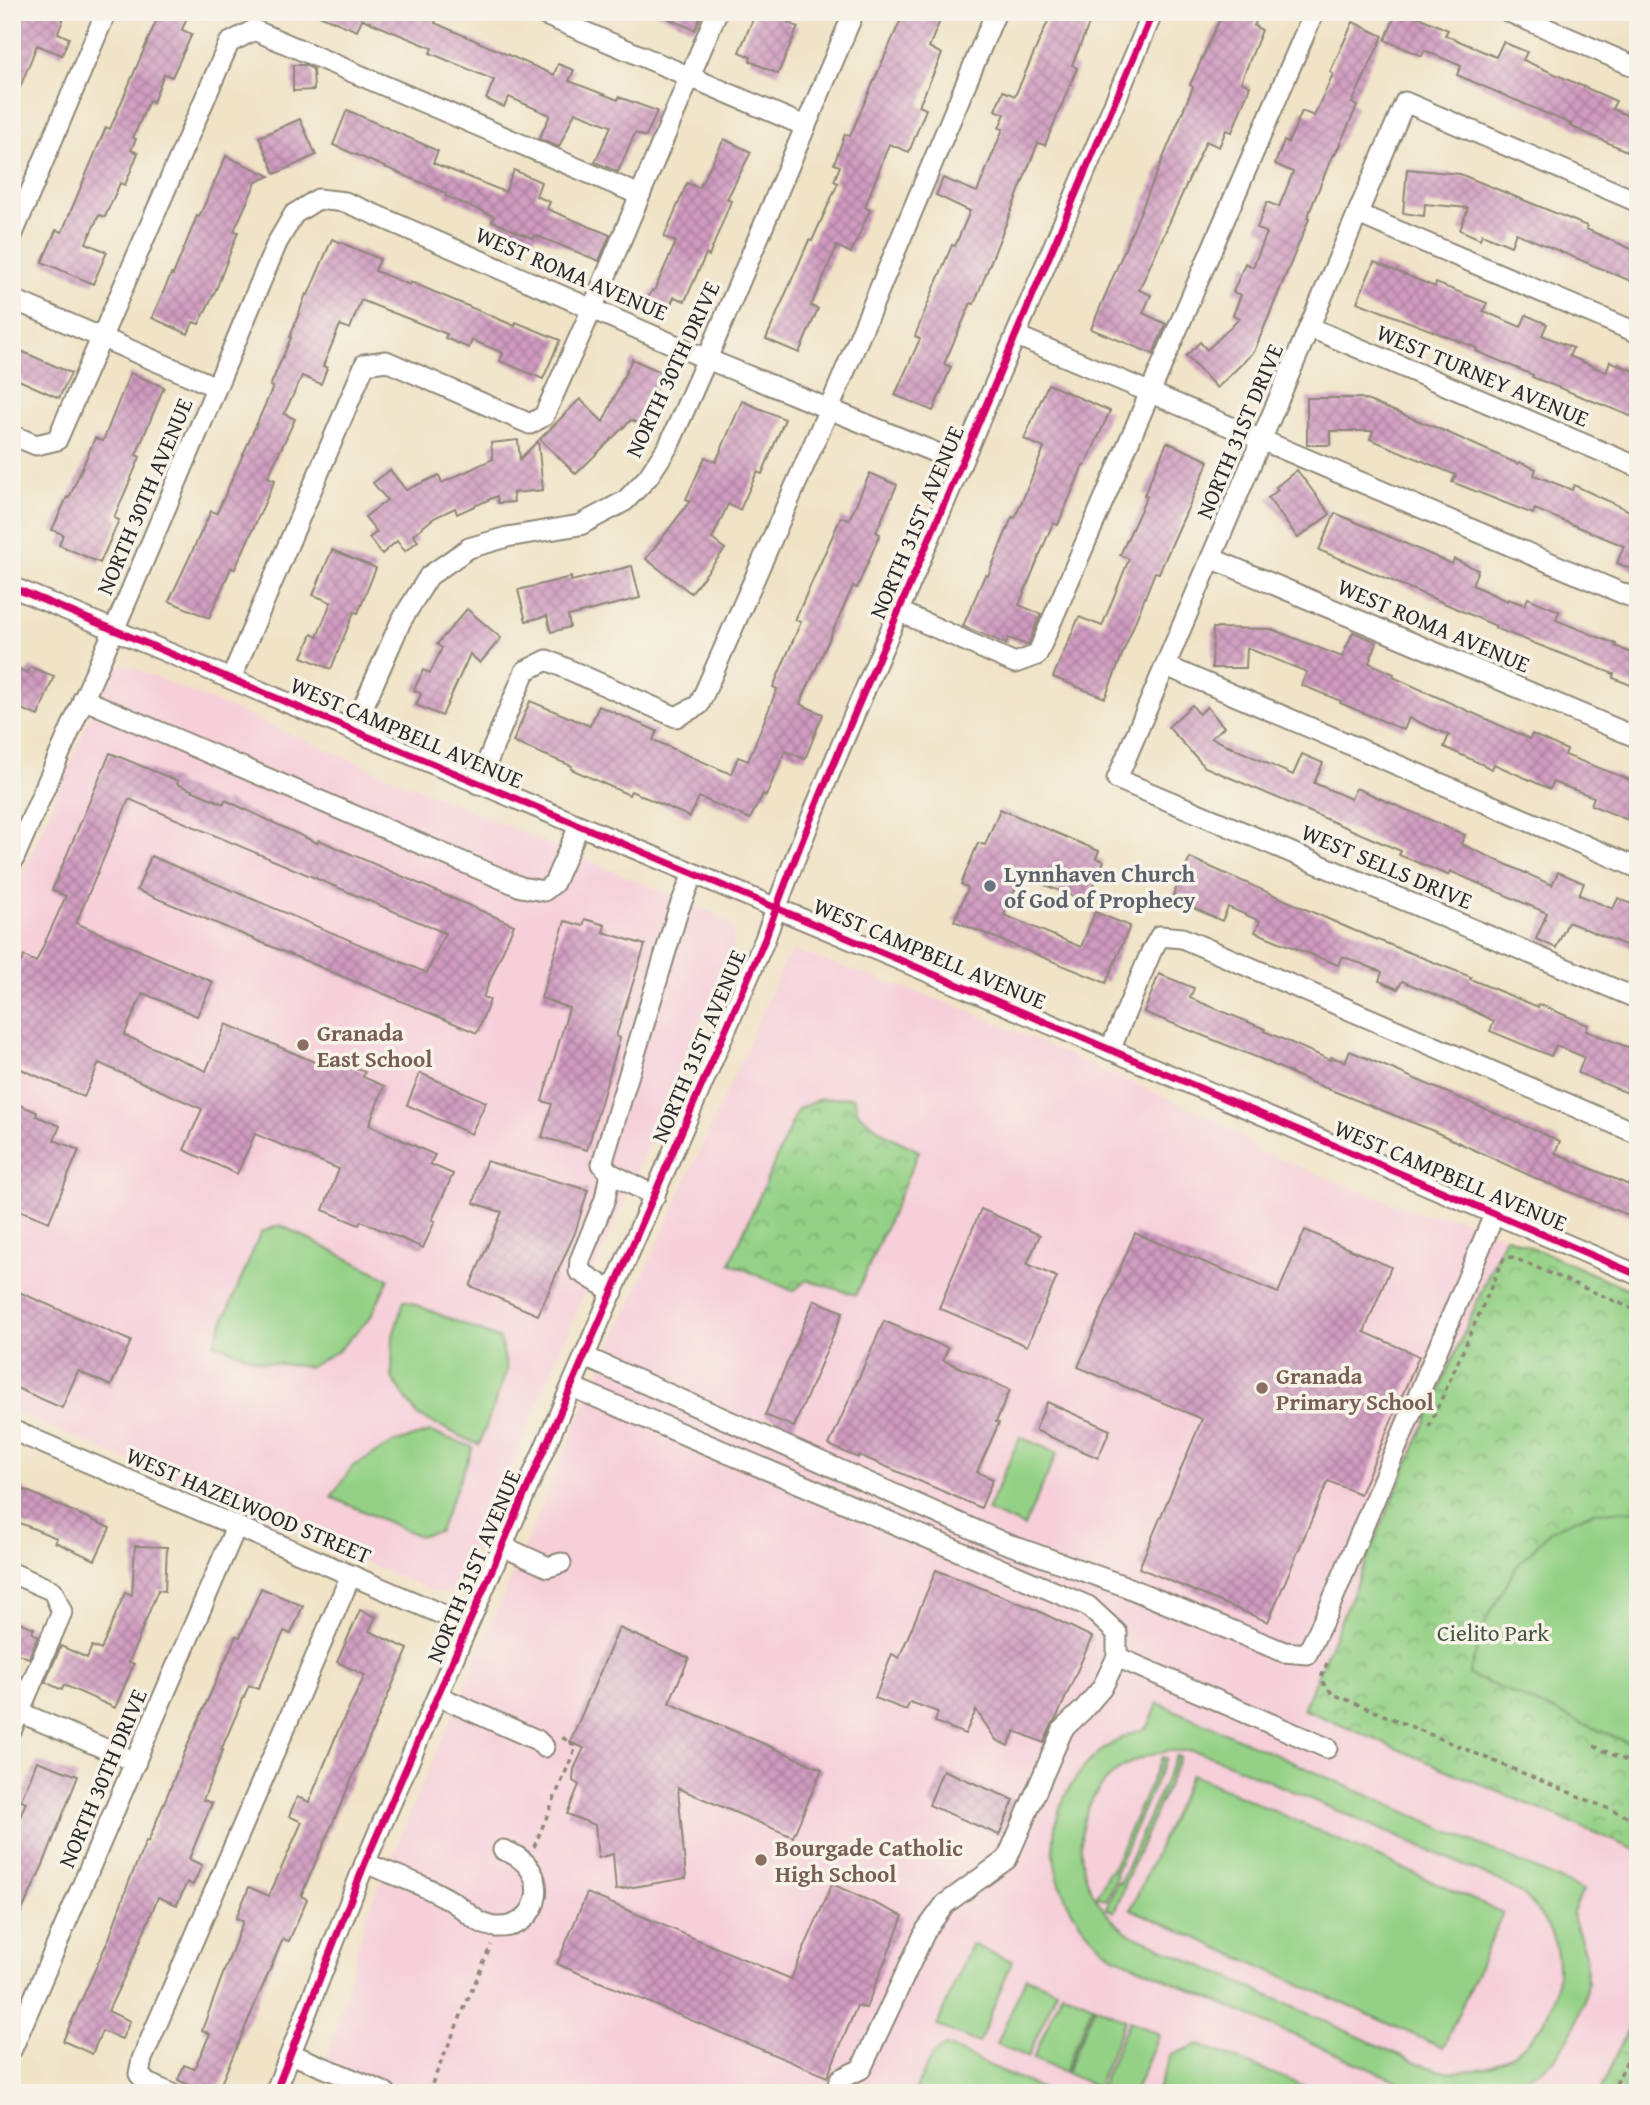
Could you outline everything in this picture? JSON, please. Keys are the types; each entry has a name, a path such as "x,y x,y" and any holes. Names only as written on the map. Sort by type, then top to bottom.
{"street":[{"path":"12,236 107,12"},
{"path":"538,12 805,126"},
{"path":"231,679 365,365 386,361 530,424 544,416 717,12"},
{"name":"NORTH 30TH DRIVE","path":"353,730 401,621 429,576 469,548 507,537 580,525 625,501 648,477 669,444 707,359 854,12"},
{"path":"478,784 525,671 547,660 676,717 699,705 829,409 996,12"},
{"name":"NORTH 31ST AVENUE","path":"275,2093 365,1863 765,939 793,860 1153,12"},
{"path":"898,611 1015,663 1037,655 1314,12"},
{"path":"1509,12 1638,68"},
{"path":"12,435 37,445 57,440 229,43 254,30 640,194"},
{"name":"NORTH 31ST DRIVE","path":"1117,779 1405,102 1638,202"},
{"name":"WEST ROMA AVENUE","path":"318,199 328,198 357,207 707,359 961,463"},
{"name":"NORTH 30TH AVENUE","path":"12,863 115,629 285,227 294,214 318,199"},
{"path":"1358,214 1638,333"},
{"path":"12,299 216,387"},
{"name":"WEST TURNEY AVENUE","path":"1309,327 1638,467"},
{"path":"1017,336 1638,600"},
{"name":"WEST ROMA AVENUE","path":"1211,558 1638,738"},
{"name":"WEST CAMPBELL AVENUE","path":"12,587 1638,1275"},
{"path":"1166,666 1638,868"},
{"path":"83,699 522,887 544,891 554,883 579,826"},
{"name":"WEST SELLS DRIVE","path":"1117,779 1638,999"},
{"path":"655,1196 610,1173 602,1164 678,911 693,874"},
{"path":"1110,1050 1160,936 1182,938 1638,1134"},
{"path":"610,1173 605,1199 580,1261 579,1271 613,1292"},
{"path":"585,1357 1002,1542 1122,1585 1284,1652 1307,1654 1333,1601 1494,1215"},
{"path":"572,1387 1088,1606 1116,1633 1117,1657 1102,1688 1063,1729 1007,1859 945,1903 926,1930 861,2069 840,2079 835,2093"},
{"name":"WEST HAZELWOOD STREET","path":"12,1430 467,1625"},
{"name":"NORTH 30TH DRIVE","path":"12,2049 236,1527"},
{"path":"502,1546 548,1567 561,1563"},
{"path":"12,1573 53,1591 62,1612 15,1717 136,1762"},
{"path":"170,2093 147,2083 139,2074 142,2059 351,1575"},
{"path":"1117,1657 1327,1748"},
{"path":"438,1696 537,1740 548,1739"},
{"path":"365,1863 447,1898 480,1923 494,1927 509,1926 523,1919 533,1907 537,1893 536,1878 529,1864 517,1854 503,1850"},
{"path":"291,2054 386,2093"}],"path":[{"path":"1429,1427 1504,1258 1512,1257 1638,1311"},
{"path":"1331,1653 1321,1678 1334,1694 1638,1821"},
{"path":"541,1853 534,1847 576,1747 548,1739"},
{"path":"1594,1746 1638,1766"},
{"path":"428,2093 494,1940"},
{"path":"1612,2093 1638,2037"}],"shaded area":[{"path":"125,664 715,914 730,923 734,932 733,947 463,1578 450,1594 435,1592 12,1411 12,898 104,684 111,670"},
{"path":"793,952 957,1006 1211,1117 1262,1152 1421,1214 1456,1217 1505,1236 1303,1709 1638,1851 1638,2005 1600,2093 365,2093 317,2076 331,2046 366,1916 596,1380 785,961"}],"green space":[{"path":"853,1097 859,1114 887,1135 919,1151 856,1295 807,1280 793,1291 730,1263 798,1109 820,1099"},
{"path":"280,1225 389,1279 370,1318 339,1350 310,1367 263,1362 214,1343 261,1232"},
{"name":"Cielito Park","path":"1505,1236 1638,1293 1638,1851 1303,1709"},
{"path":"404,1300 500,1339 507,1370 479,1445 417,1415 392,1378 393,1336"},
{"path":"430,1432 473,1447 439,1531 419,1536 331,1497 353,1466 393,1443"},
{"path":"1020,1437 1057,1453 1024,1527 987,1511"},
{"path":"1638,1510 1638,1747 1469,1675 1486,1620 1517,1566 1551,1530 1593,1512"},
{"path":"1158,1703 1583,1890 1572,1914 1586,1955 1587,1981 1584,2001 1573,2031 1554,2059 1515,2086 1499,2093 1422,2092 1114,1956 1092,1936 1074,1914 1062,1889 1055,1863 1054,1836 1060,1810 1072,1784 1100,1752 1116,1741 1147,1727","holes":["1168,1751 1194,1751 1502,1882 1525,1896 1549,1930 1558,1963 1552,2004 1543,2023 1530,2040 1496,2064 1475,2070 1439,2070 1413,2061 1127,1932 1107,1914 1093,1892 1084,1869 1081,1844 1084,1820 1093,1798 1109,1778 1132,1762"]},
{"path":"1176,1756 1180,1757 1114,1912 1106,1908 1117,1882 1120,1883"},
{"path":"1162,1757 1166,1758 1115,1873 1117,1875 1106,1900 1097,1896 1109,1871 1111,1872"},
{"path":"1191,1774 1503,1913 1443,2048 1131,1909"},
{"path":"971,1944 1012,1961 979,2043 937,2026"},
{"path":"1026,1977 1057,1990 1028,2057 997,2044"},
{"path":"1062,1992 1093,2005 1064,2072 1033,2059"},
{"path":"1638,2005 1638,2093 1600,2093"},
{"path":"1095,2006 1125,2020 1097,2087 1066,2073"},
{"path":"1129,2021 1159,2034 1134,2093 1111,2093 1100,2088"},
{"path":"1199,2044 1322,2093 1156,2093 1171,2055"},
{"path":"945,2046 1051,2093 914,2093 932,2055"}],"building":[{"path":"12,12 66,12 58,33 69,38 62,55 37,45 13,105"},
{"path":"160,12 189,12 182,30 192,34 172,77 164,74 153,102 149,100 133,138 136,139 131,150 138,153 125,185 120,183 105,217 99,215 86,243 107,252 93,284 42,262 56,230 62,232 106,127 110,129"},
{"path":"312,12 439,12 435,23 554,75 558,64 574,70 569,81 618,100 619,97 657,111 646,137 635,133 618,172 595,162 611,126 575,112 559,147 539,139 550,115 509,97 504,107 486,99 494,80 430,53 432,48 362,19 357,31"},
{"path":"653,12 703,12 695,30"},
{"path":"756,12 793,12 788,23 798,27 778,74 750,61 751,57 739,52"},
{"path":"904,12 927,12 941,18 929,47 942,54 919,106 926,109 909,152 889,144 865,207 870,210 851,253 837,246 811,306 818,309 799,353 766,339 809,240 812,241 838,183 834,181 840,166 834,164 845,134 850,136"},
{"path":"1052,12 1094,12 1072,65 1077,68 1045,145 1038,143 974,304 971,303 944,364 951,367 933,411 895,395 920,339 915,336 934,288 970,211 936,195 943,178 977,192 1003,129 999,128 1005,114 995,110 1003,91 1015,96"},
{"path":"1223,12 1260,12 1254,26 1262,30 1241,82 1250,86 1232,132 1226,130 1219,147 1206,141 1139,290 1151,295 1143,313 1166,324 1153,354 1091,329 1193,87 1190,85"},
{"path":"1397,12 1407,12 1448,30 1445,35 1496,57 1503,42 1527,52 1523,60 1616,101 1612,109 1638,120 1638,156 1457,75 1461,66 1424,50 1422,56 1385,40"},
{"path":"1353,22 1383,36 1352,103 1357,106 1335,155 1333,154 1254,352 1217,388 1186,356 1200,342 1207,350 1240,318 1233,315 1241,295 1233,292 1245,263 1253,267 1267,233 1257,228 1267,202 1279,207 1293,172 1275,164 1284,141 1288,143 1302,111 1314,116"},
{"path":"293,65 305,65 313,69 314,90 293,91"},
{"path":"347,110 438,151 433,163 505,192 514,170 541,182 536,196 550,202 547,209 610,235 599,261 535,235 534,239 492,221 494,216 445,196 446,193 333,145"},
{"path":"300,119 316,155 275,174 259,137"},
{"path":"724,139 751,152 727,199 731,201 709,256 706,254 685,301 674,297 665,318 643,308 652,290 654,291 676,242 664,237 687,183 699,188"},
{"path":"226,156 270,176 256,182 234,231 238,232 217,287 199,324 193,322 188,334 152,318"},
{"path":"1407,169 1460,174 1587,226 1586,229 1638,252 1638,284 1516,233 1511,246 1482,234 1480,239 1460,230 1468,208 1425,204 1424,216 1403,213"},
{"path":"332,239 380,259 375,271 410,285 411,282 515,326 516,322 560,340 543,379 500,361 503,353 472,340 469,348 445,338 447,334 361,300 350,329 340,325 323,366 327,368 321,384 302,376 284,414 295,419 268,477 275,480 235,569 231,568 209,618 169,601 211,511 217,513 273,387 270,386 306,294 308,295"},
{"path":"1374,262 1435,287 1436,283 1487,303 1483,311 1521,327 1526,315 1547,324 1542,335 1573,348 1569,356 1606,372 1610,361 1638,373 1638,419 1532,377 1533,375 1476,351 1477,348 1357,302"},
{"path":"21,351 71,373 59,398 12,377 12,370"},
{"path":"632,359 663,373 640,424 631,420 576,474 540,439 580,399 603,422"},
{"path":"130,373 164,387 136,455 140,457 114,518 119,520 100,563 59,545 63,534 52,530 95,438 103,441"},
{"path":"1048,384 1110,411 1085,466 1083,465 1058,525 1053,523 1019,605 1041,614 1028,645 1008,638 1006,644 963,626 985,575 988,576 1012,517 1015,518 1044,448 1024,439"},
{"path":"1307,398 1361,398 1518,464 1519,462 1536,469 1534,475 1572,490 1574,485 1638,515 1638,572 1617,563 1624,546 1535,509 1533,514 1452,482 1456,475 1370,439 1373,431 1330,431 1330,445 1307,445"},
{"path":"742,401 785,419 762,474 757,472 740,510 728,504 712,539 725,549 691,593 646,559 690,501 686,499 705,457 716,462"},
{"path":"518,440 520,459 538,441 543,490 513,493 514,502 498,503 497,496 457,514 455,508 434,518 413,535 418,541 405,551 397,541 382,554 369,538 377,532 365,517 387,500 373,483 390,470 406,490 439,475 442,483 493,459 491,443"},
{"path":"1167,442 1209,461 1159,573 1155,572 1105,698 1053,677 1079,617 1102,626 1129,559 1120,555 1147,496 1144,495"},
{"path":"1297,470 1330,514 1298,538 1268,498 1278,490 1276,487"},
{"path":"870,473 897,485 876,532 880,534 857,588 853,586 800,704 823,714 805,759 785,751 766,796 763,794 750,819 699,797 690,817 631,791 629,795 571,769 572,766 513,742 530,701 590,726 599,706 657,731 653,740 731,774 738,757 748,761 777,689 773,687 801,622 795,620 841,517 849,520"},
{"path":"1335,513 1452,564 1454,559 1478,570 1472,585 1507,601 1508,599 1525,605 1528,598 1559,611 1556,620 1616,644 1615,646 1638,656 1638,688 1613,678 1614,674 1495,628 1496,626 1319,550"},
{"path":"332,550 376,568 358,613 354,612 331,669 302,657 312,634 317,637 331,602 313,595"},
{"path":"632,566 640,598 568,616 570,627 551,632 547,616 526,621 518,590 571,577 571,581"},
{"path":"467,609 501,638 480,663 470,654 442,716 416,705 421,694 414,690 423,670 430,673 442,648 437,644"},
{"path":"1213,628 1271,629 1342,657 1353,632 1377,642 1369,663 1394,674 1393,677 1530,739 1532,734 1567,750 1565,755 1638,783 1638,824 1591,805 1594,797 1553,782 1550,789 1494,764 1492,769 1444,747 1449,735 1409,718 1404,730 1340,703 1341,701 1301,685 1307,672 1247,648 1246,668 1212,668"},
{"path":"12,667 28,673 30,667 54,676 38,716 12,705"},
{"path":"1192,705 1199,714 1207,707 1224,727 1211,738 1293,775 1302,754 1323,763 1314,783 1351,799 1356,788 1465,835 1461,844 1552,885 1558,872 1584,883 1579,895 1613,909 1618,898 1638,907 1638,950 1568,922 1556,948 1536,939 1547,913 1450,871 1448,875 1399,855 1401,851 1205,767 1168,727"},
{"path":"110,753 178,781 177,784 224,804 225,800 317,843 319,840 514,925 483,997 490,1000 477,1033 137,890 151,856 427,973 445,933 129,799 76,923 213,982 197,1016 143,993 124,1035 206,1071 226,1024 317,1063 318,1059 340,1068 342,1063 365,1072 363,1077 384,1086 369,1125 435,1155 430,1164 453,1174 432,1220 435,1221 423,1248 361,1221 359,1225 323,1210 339,1169 255,1134 237,1174 184,1150 202,1109 99,1063 84,1097 12,1065 12,982 24,956 36,962 66,896 52,890"},
{"name":"Lynnhaven Church of God of Prophecy","path":"1000,809 1099,851 1096,858 1104,861 1086,902 1021,875 1004,915 1081,947 1095,912 1130,926 1106,983 954,921 968,888 961,884 978,843 985,845"},
{"path":"1190,858 1353,930 1588,1025 1586,1031 1638,1051 1638,1074 1630,1094 1578,1073 1584,1057 1556,1045 1551,1056 1490,1031 1494,1021 1470,1009 1402,981 1398,989 1379,981 1382,972 1342,956 1338,965 1255,932 1260,921 1228,907 1222,921 1189,906 1186,912 1169,904"},
{"path":"585,919 605,925 603,932 645,945 616,1036 620,1038 587,1150 542,1137 552,1104 542,1101 569,1008 541,998 565,921 583,926"},
{"path":"1159,974 1194,988 1190,998 1330,1060 1331,1057 1345,1062 1350,1051 1560,1141 1555,1153 1638,1189 1638,1219 1542,1181 1429,1129 1144,1012"},
{"path":"420,1073 486,1102 471,1134 407,1105"},
{"path":"12,1102 37,1112 36,1116 60,1126 54,1140 79,1150 49,1222 12,1207"},
{"path":"486,1161 588,1190 575,1233 538,1315 470,1286 502,1212 474,1203"},
{"path":"981,1209 1040,1235 1027,1264 1057,1277 1027,1346 939,1308"},
{"path":"1305,1230 1391,1267 1364,1332 1419,1356 1360,1494 1328,1481 1268,1622 1139,1568 1202,1419 1078,1367 1135,1233 1278,1293"},
{"path":"12,1289 131,1341 111,1386 78,1371 62,1408 12,1386"},
{"path":"814,1300 843,1312 794,1427 765,1415"},
{"path":"884,1321 948,1348 943,1360 1010,1390 996,1422 999,1423 977,1472 993,1479 981,1508 859,1455 858,1458 829,1445"},
{"path":"1047,1402 1110,1430 1098,1458 1035,1430"},
{"path":"18,1487 110,1528 95,1560 55,1542 57,1538 12,1520 12,1500"},
{"path":"135,1546 167,1547 165,1591 158,1590 129,1662 134,1664 115,1708 64,1685 62,1690 45,1682 61,1646 87,1658 92,1646 101,1650 125,1592 132,1595"},
{"path":"936,1570 1032,1608 1092,1637 1044,1743 1015,1731 1008,1746 996,1740 976,1710 965,1734 935,1722 938,1712 910,1702 906,1710 875,1698 892,1654 899,1658"},
{"path":"261,1588 303,1606 291,1634 284,1631 258,1689 249,1685 221,1750 203,1800 212,1803 189,1859 202,1865 193,1885 187,1882 177,1905 158,1897 108,2011 130,2021 122,2039 102,2031 92,2054 63,2041 110,1936 128,1884 191,1737 236,1636 240,1637"},
{"path":"360,1610 376,1617 369,1631 408,1649 301,1896 307,1899 289,1941 283,1939 217,2093 207,2093 178,2080 184,2065 194,2069 210,2034 202,2030 243,1921 236,1918 249,1887 269,1896 302,1822 289,1816 297,1797 309,1802 338,1731 365,1675 337,1662"},
{"path":"12,1619 34,1628 32,1633 38,1636 29,1658 12,1652"},
{"path":"619,1628 689,1658 669,1703 822,1769 793,1837 678,1788 686,1878 616,1890 613,1854 598,1858 595,1825 567,1814 579,1785 573,1781 574,1769 584,1748 570,1742"},
{"path":"37,1761 78,1776 43,1865 12,1932 12,1836 26,1802 21,1800"},
{"path":"943,1770 1014,1800 999,1835 929,1805"},
{"path":"832,1884 903,1916 866,2008 857,2006 827,2077 557,1964 587,1893 791,1979"}],"cycle path":[{"path":"275,2093 365,1863 765,939 835,759 1153,12"},
{"path":"12,587 907,963 1638,1275"}],"place":[{"name":"Lynnhaven Church of God of Prophecy","path":"990,886"},
{"name":"Granada East School","path":"303,1045"},
{"name":"Granada Primary School","path":"1262,1388"},
{"name":"Bourgade Catholic High School","path":"761,1860"}]}
